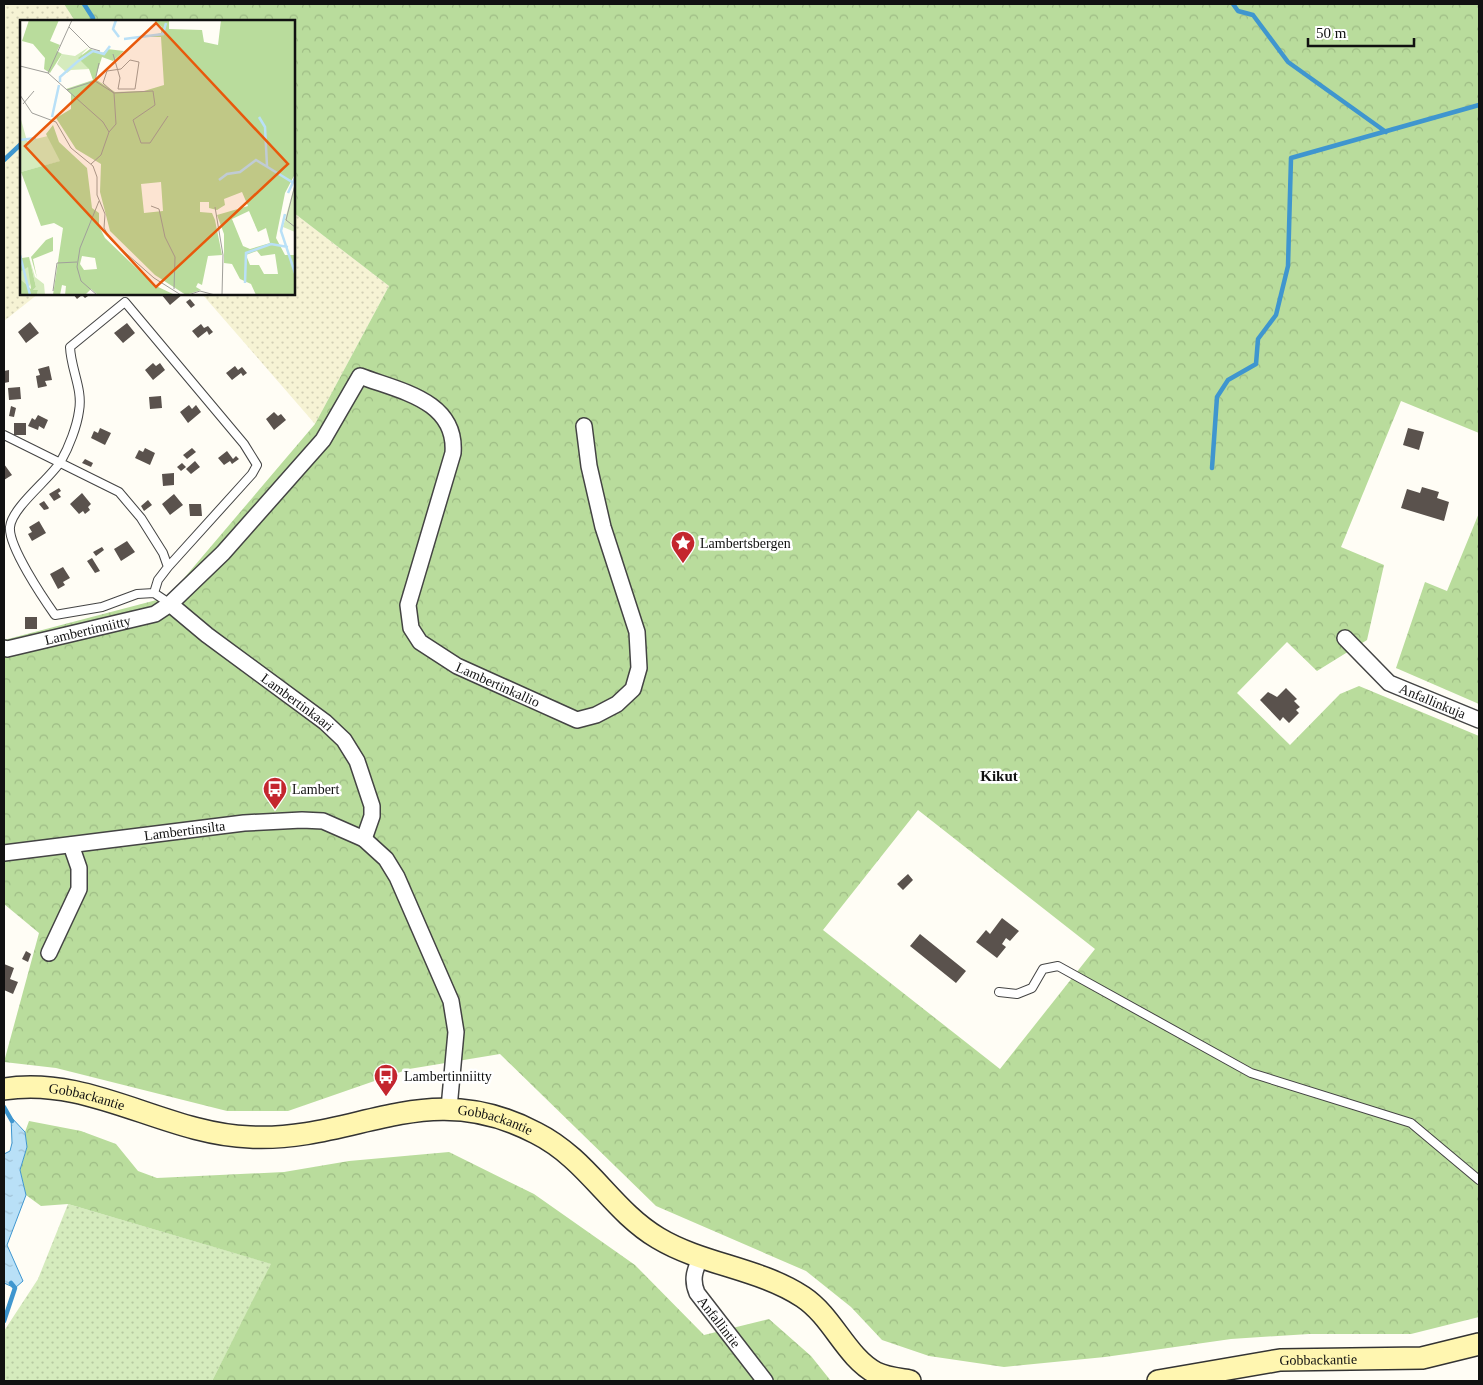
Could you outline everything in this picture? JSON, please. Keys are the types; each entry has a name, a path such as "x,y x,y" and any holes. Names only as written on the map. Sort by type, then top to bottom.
{"street":[{"name":"Lambertinkallio","path":"168,605 224,553 323,440 360,376 432,405 445,418 454,438 453,453 408,605 411,628 420,642 457,666 578,720 596,715 617,704 633,689 639,668 637,632 602,526 589,466 584,426"},
{"name":"Lambertinniitty","path":"5,650 155,614 168,605"},
{"name":"Lambertinkaari","path":"168,605 326,722 344,740 357,761 372,806 372,816 364,839"},
{"name":"Anfallinkuja","path":"1345,638 1389,683 1479,720"},
{"name":"Lambertinsilta","path":"4,853 275,820 323,822 364,839"},
{"path":"364,839 386,859 397,877 451,1001 456,1032 449,1108"},
{"path":"49,953 79,889 80,868 71,845"},
{"name":"Gobbackantie","path":"4,1089 31,1086 64,1089 207,1133 250,1138 304,1134 400,1112 449,1108 490,1115 538,1133 580,1163 637,1224 658,1238 701,1256 779,1283 805,1298 831,1321 857,1358 868,1368 884,1376 910,1381"},
{"name":"Anfallintie","path":"701,1256 693,1274 693,1285 765,1381"},
{"name":"Gobbackantie","path":"1158,1381 1280,1360 1422,1358 1479,1344"}],"lane":[{"path":"154,593 158,580 168,567 252,474 257,465 244,444 125,302 70,347 71,366 80,390 79,411 61,462 19,509 10,526 13,544 55,614 82,611 137,594 154,593 166,601 168,605"},
{"path":"4,435 119,492 140,518 163,553 168,567"},
{"path":"999,992 1017,994 1032,988 1043,969 1058,966 1251,1074 1411,1123 1479,1180"}],"shaded area":[{"path":"4,4 64,4 74,20 20,20 20,295 37,295 4,321"},
{"path":"295,214 389,286 315,424 203,295 295,295"}],"green space":[{"path":"64,4 1479,4 1479,433 1401,401 1341,547 1384,565 1367,640 1317,671 1287,642 1237,693 1290,745 1340,694 1359,686 1479,736 1479,1317 1411,1334 1309,1334 1231,1339 1105,1357 1004,1367 929,1356 882,1340 851,1307 806,1271 656,1206 500,1054 409,1069 288,1111 227,1111 56,1068 4,1062 39,933 4,904 4,640 168,597 315,424 389,286 295,214 295,20 74,20","holes":["918,810 1095,949 1000,1069 823,930"]},
{"path":"1479,513 1479,704 1396,668 1425,582 1447,591"},
{"path":"29,1121 81,1131 116,1144 138,1171 157,1178 284,1172 349,1161 449,1152 534,1194 635,1265 704,1335 769,1319 811,1356 831,1381 212,1381 271,1264 68,1204 41,1206 26,1195 20,1170 27,1147 25,1132"},
{"path":"68,1204 272,1264 212,1381 4,1381 4,1331 38,1279"}],"water":[{"path":"11,1117 25,1132 27,1147 20,1170 26,1195 7,1245 23,1281 15,1288 4,1283 4,1154 10,1151 12,1143"}],"building":[{"path":"74,295 82,295 77,299"},
{"path":"162,295 182,295 170,305"},
{"path":"190,299 195,305 191,308 186,302"},
{"path":"30,322 39,333 26,343 18,332"},
{"path":"127,323 135,333 123,343 114,333"},
{"path":"201,324 204,328 208,326 213,332 209,335 207,331 198,338 192,331"},
{"path":"153,363 156,366 160,363 165,370 153,380 145,370"},
{"path":"49,366 52,380 45,381 47,386 38,388 36,376 40,375 38,369"},
{"path":"235,366 238,370 242,367 247,373 243,376 241,373 232,380 226,373"},
{"path":"9,370 9,382 4,383 4,371"},
{"path":"20,387 21,399 9,400 8,388"},
{"path":"161,396 162,408 150,409 149,397"},
{"path":"189,405 192,409 196,405 201,412 188,423 180,412"},
{"path":"11,406 16,408 14,417 9,416"},
{"path":"274,412 278,416 281,414 286,420 274,430 266,419"},
{"path":"38,415 48,420 44,429 39,426 38,430 28,426 32,418 35,420"},
{"path":"14,423 26,423 26,435 14,435"},
{"path":"100,428 111,433 105,445 91,438 94,431 98,433"},
{"path":"1408,428 1424,432 1419,450 1403,445"},
{"path":"145,448 155,453 150,465 135,458 139,450 143,452"},
{"path":"192,448 196,452 187,459 183,455"},
{"path":"227,451 233,459 236,456 239,459 232,464 230,461 224,465 218,458"},
{"path":"85,459 93,463 91,467 82,463"},
{"path":"195,461 200,467 191,474 186,469"},
{"path":"182,463 186,467 181,471 177,467"},
{"path":"4,464 12,475 4,480"},
{"path":"174,473 174,485 163,486 162,474"},
{"path":"1422,487 1439,492 1437,498 1449,502 1444,521 1401,508 1407,489 1420,493"},
{"path":"59,488 61,491 58,493 61,497 54,501 49,494"},
{"path":"82,493 91,504 88,507 90,510 85,514 83,511 79,514 70,504"},
{"path":"174,494 183,505 170,515 162,504"},
{"path":"148,500 152,505 144,511 141,506"},
{"path":"44,501 49,508 44,510 39,504"},
{"path":"189,504 201,504 202,516 190,516"},
{"path":"39,521 46,533 32,541 28,534 32,532 29,527"},
{"path":"127,541 135,552 121,561 114,549"},
{"path":"102,547 104,550 96,556 93,552"},
{"path":"92,558 100,571 95,573 87,561"},
{"path":"63,567 70,578 63,582 65,585 58,589 50,574"},
{"path":"25,617 37,617 37,629 25,629"},
{"path":"1286,688 1297,699 1294,701 1300,707 1296,710 1299,713 1289,723 1283,717 1280,721 1260,700 1268,692 1277,697"},
{"path":"908,874 913,880 903,890 897,884"},
{"path":"1002,918 1019,931 1010,941 1006,938 1002,944 1006,947 997,958 976,942 986,930 990,934"},
{"path":"920,934 966,971 956,983 910,946"},
{"path":"26,951 31,954 28,962 22,959"},
{"path":"4,964 14,968 10,979 18,982 13,994 4,990"}],"waterway":[{"path":"84,4 93,18 92,20"},
{"path":"1233,4 1238,11 1253,15 1288,62 1386,132"},
{"path":"1212,468 1217,397 1228,380 1256,364 1258,339 1276,315 1288,266 1291,158 1479,105"},
{"path":"4,160 20,145"},
{"path":"4,1107 12,1121"},
{"path":"4,1321 15,1288 11,1283"}],"place":[{"name":"Lambertsbergen","path":"683,564"},
{"name":"Lambert","path":"275,810"},
{"name":"Lambertinniitty","path":"386,1097"}],"district":[{"name":"Kikut","path":"999,776"}]}
